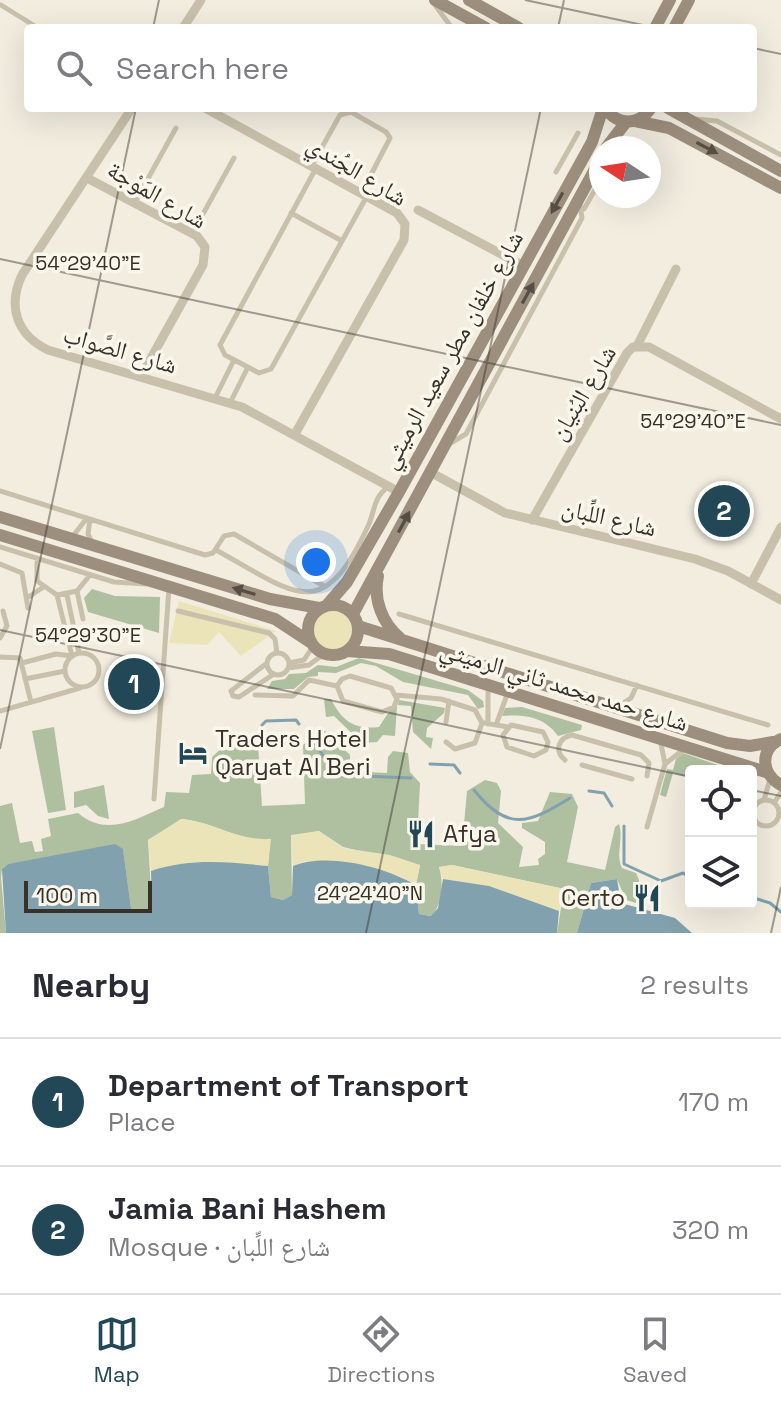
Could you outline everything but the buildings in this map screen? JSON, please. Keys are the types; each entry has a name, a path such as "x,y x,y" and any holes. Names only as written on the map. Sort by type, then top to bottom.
{"main road":[{"path":"434,0 479,24"},
{"path":"469,0 512,24"},
{"path":"657,24 670,0"},
{"path":"676,24 689,0"},
{"name":"شارع خلفان مطر سعيد الرميثي","path":"323,607 347,582 394,489 583,158 602,112"},
{"path":"608,112 612,117 669,128 781,188"},
{"path":"617,136 645,112"},
{"path":"674,112 781,171"},
{"name":"شارع خلفان مطر سعيد الرميثي","path":"355,620 444,446 589,192"},
{"path":"0,517 270,599 323,607 341,606 355,620 356,640 347,651 324,654 275,619 0,535"},
{"path":"380,566 377,600 383,617 405,643"},
{"path":"312,644 309,620 323,607"},
{"name":"شارع حمد محمد ثاني الرميثي","path":"355,620 405,643 727,743 750,746 777,740"},
{"name":"شارع حمد محمد ثاني الرميثي","path":"347,651 389,654 687,747 772,778"},
{"path":"772,778 766,755 777,740"}],"street":[{"path":"186,24 201,0"},
{"name":"شارع الصَّواب","path":"129,112 16,287 15,313 27,336 37,344 230,403 295,434 394,489"},
{"name":"شارع الجُندي","path":"212,112 401,216 405,236 295,434"},
{"name":"شارع المَوْجة","path":"87,178 193,233 203,243 205,261 141,376"},
{"path":"418,210 522,265"},
{"path":"637,346 676,269"},
{"name":"شارع البُنيان","path":"532,520 627,353 637,346 649,347 781,419"},
{"name":"شارع اللِّبان","path":"430,472 492,507 532,520 695,559 781,600"},
{"path":"751,584 781,527"}],"lane":[{"path":"434,0 440,17 448,24"},
{"path":"2,4 32,24"},
{"path":"351,112 386,132 390,138 364,195 271,369 262,374 222,353 221,341 340,115 351,112"},
{"path":"689,121 713,119 781,155"},
{"path":"135,203 176,128"},
{"path":"556,172 578,133"},
{"path":"569,149 583,158"},
{"path":"193,233 234,158"},
{"path":"291,213 342,241"},
{"path":"215,398 234,360"},
{"path":"230,403 248,367"},
{"path":"216,550 295,592 311,593 346,569 376,500 394,489"},
{"path":"0,491 205,555 216,550 224,536 234,534 324,586"},
{"path":"69,538 88,518"},
{"path":"88,518 88,534 95,546"},
{"path":"0,547 122,583 164,586 154,799"},
{"path":"37,558 35,573 42,588 57,595 77,591 90,575"},
{"path":"0,564 22,573 28,608"},
{"path":"27,598 42,588"},
{"path":"77,591 83,619"},
{"path":"57,595 76,654"},
{"path":"25,679 65,671 76,654 67,595"},
{"path":"0,638 7,626 2,612 13,608"},
{"path":"178,611 269,633 275,639 277,653"},
{"path":"399,614 768,725"},
{"path":"277,653 231,691 233,696 239,697 274,674 284,673 289,665 304,660 312,644"},
{"path":"277,653 284,655 289,665"},
{"path":"0,711 86,686 97,677 99,667 91,655 76,654 56,654 22,663"},
{"path":"289,665 309,665 324,654"},
{"path":"0,657 16,656 22,663 31,702"},
{"path":"267,663 274,674"},
{"path":"65,671 75,685 86,686"},
{"path":"255,695 293,696 309,680 337,686 350,676 388,686 396,695 469,706 485,723 508,727 516,724 539,730 548,739 575,736 641,755 649,763 647,776"},
{"path":"637,685 635,694 641,715"},
{"path":"337,686 343,701 382,712 394,707 396,695"},
{"path":"446,742 455,749 469,747 480,737 485,723 488,686"},
{"path":"496,725 508,692"},
{"path":"616,707 635,694"},
{"path":"446,722 449,701"},
{"path":"508,727 503,739 511,749 534,756 546,750 559,754 565,760"},
{"path":"559,754 558,745 563,738"},
{"path":"546,750 548,739"},
{"path":"647,827 665,764 660,739"},
{"path":"665,764 687,747"},
{"path":"582,765 632,779"},
{"path":"757,805 764,801 772,778"},
{"path":"774,803 781,792"},
{"path":"764,801 774,803"},
{"path":"757,821 760,824 773,824 779,814 774,803"}],"green space":[{"path":"92,589 115,596 160,597 159,633 88,612 84,598"},
{"path":"359,658 468,690 483,701 484,707 478,709 468,695 403,682 376,666 361,663 336,673 318,672 318,676 308,677 294,689 267,689 272,681 285,679 289,674 306,673 318,665 336,667"},
{"path":"324,699 331,699 344,718 362,727 379,727 390,710 397,706 395,736 383,735 377,742 362,743 334,716 326,717"},
{"path":"399,700 445,708 444,713 427,728 426,737 433,738 431,749 413,732 411,706 398,705"},
{"path":"522,707 582,725 581,730 558,736 547,725 533,718 502,716 505,708"},
{"path":"54,727 66,810 48,813 32,731"},
{"path":"325,731 350,755 350,771 387,773 388,757 393,751 408,753 410,772 420,783 417,844 462,846 467,791 485,780 497,783 501,791 498,823 523,847 519,867 539,865 538,859 545,854 545,842 522,828 522,823 538,821 550,792 572,794 578,807 567,862 605,870 615,827 619,824 620,863 622,868 636,873 639,880 636,903 626,900 617,879 591,883 577,933 557,933 564,889 452,865 439,867 441,893 432,916 419,914 416,885 420,865 343,847 319,831 291,836 292,895 283,900 271,897 268,866 270,840 247,838 182,819 148,840 152,907 137,913 131,908 123,850 8,864 2,869 1,877 6,933 0,933 0,806 12,803 20,843 32,841 35,852 43,851 41,839 51,836 48,819 78,813 100,824 111,825 144,816 164,807 166,792 189,793 192,775 211,774 212,757 236,735 246,734 258,745 262,806 305,804 303,745 318,732"},
{"path":"683,753 718,765 685,765 685,776 673,773 666,797 660,795 667,769 673,770 676,759"},
{"path":"104,785 109,819 98,816 86,805 74,808 74,792"}],"sand":[{"path":"179,601 276,631 241,656 219,632 207,645 169,643"},
{"path":"332,611 346,617 352,631 346,645 332,651 318,645 312,631 318,617"},
{"path":"181,819 247,837 271,839 268,866 193,862 151,871 148,840"},
{"path":"319,831 343,848 390,855 420,865 416,885 400,876 305,861 293,866 291,835"},
{"path":"452,865 565,889 559,911 489,886 443,879 439,867"}],"water":[{"path":"115,844 123,849 131,908 137,913 152,907 151,871 166,867 209,862 268,866 271,897 283,900 292,895 293,866 307,862 339,861 372,867 416,885 419,914 431,916 438,908 443,879 489,886 559,911 557,933 6,933 2,869 8,864"},
{"path":"617,879 621,903 675,918 692,933 577,933 591,883"}],"waterway":[{"path":"262,725 266,721 296,720 299,724"},
{"path":"240,746 249,738"},
{"path":"312,740 337,775 411,778"},
{"path":"430,764 454,765 460,773"},
{"path":"474,790 497,813 519,820 542,814 570,798"},
{"path":"589,791 604,793 612,806"},
{"path":"624,826 624,864 661,881 685,874"},
{"path":"757,899 770,903 781,912"}],"place":[{"name":"Jamia Bani Hashem","path":"724,511"},
{"name":"Department of Transport","path":"134,684"},
{"name":"Traders Hotel Qaryat Al Beri","path":"193,753"},
{"name":"Afya","path":"421,834"},
{"name":"Certo","path":"647,898"}]}
